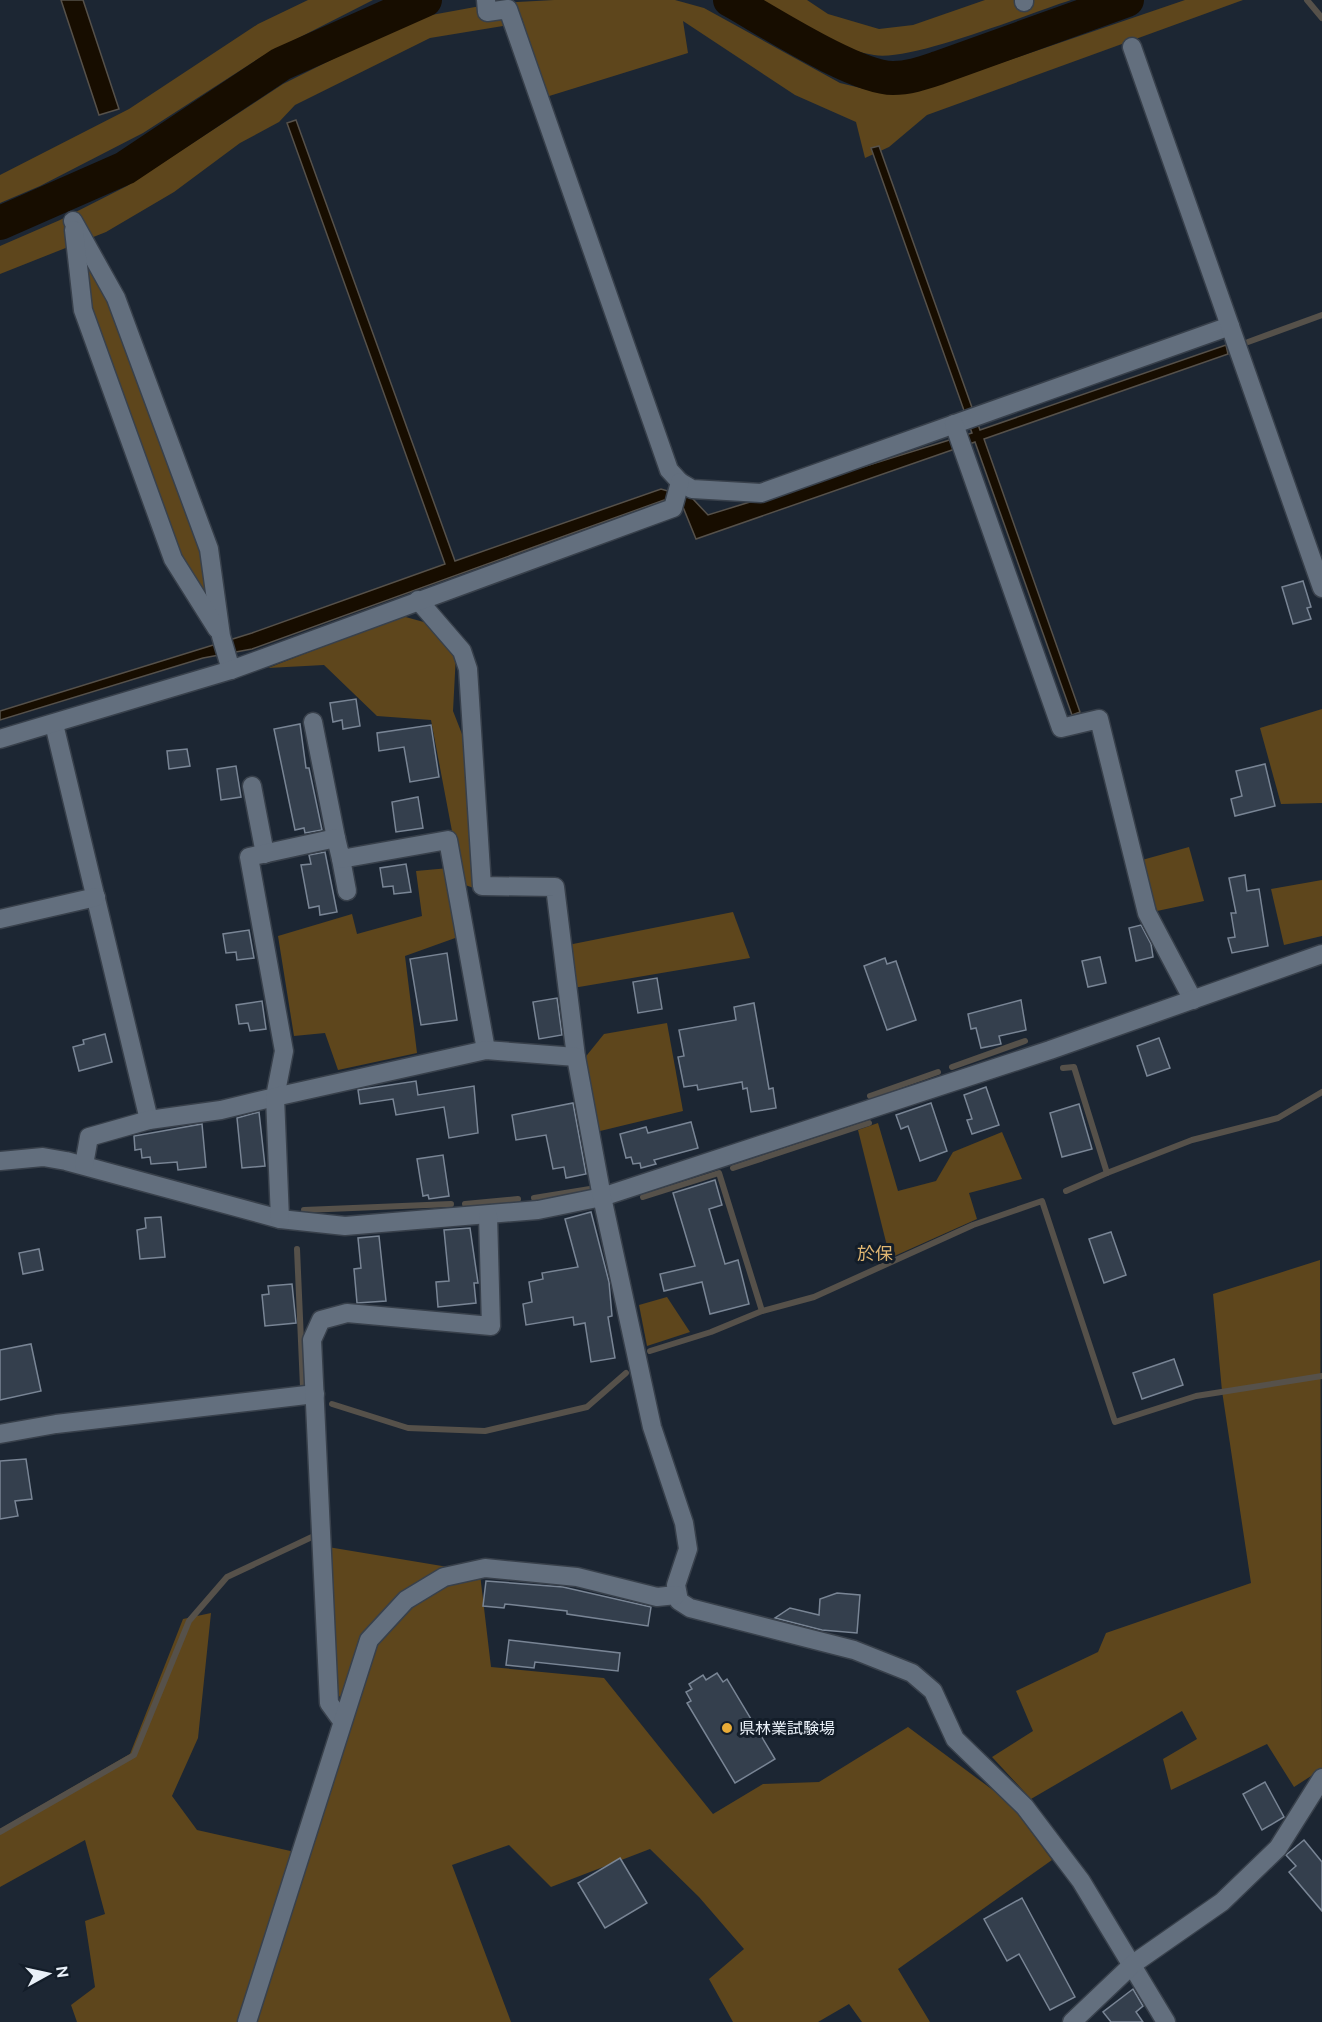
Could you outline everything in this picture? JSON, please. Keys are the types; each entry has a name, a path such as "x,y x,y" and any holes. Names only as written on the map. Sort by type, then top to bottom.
{"street":[{"path":"486,6 508,9 669,470 680,482 692,489 761,493 963,429 1230,326"},
{"path":"1132,46 1322,588"},
{"path":"221,636 173,559 83,310 73,221 116,298 209,549 221,636 231,670"},
{"path":"963,429 1061,728 1099,719 1147,913 1192,1000"},
{"path":"0,739 231,670 673,508 680,482"},
{"path":"418,600 462,651 468,669 482,886 555,887 576,1057 602,1197 652,1427 684,1522 688,1549 676,1585 679,1601 690,1608 854,1650 912,1673 933,1691 955,1739 1000,1780 1025,1807 1081,1881 1166,2022"},
{"path":"313,722 347,891"},
{"path":"54,724 149,1120"},
{"path":"252,786 265,854"},
{"path":"280,1220 275,1097 284,1051 249,857 336,838"},
{"path":"340,859 448,840 486,1050"},
{"path":"0,919 96,897"},
{"path":"0,1161 43,1157 84,1165 280,1220 345,1226 538,1210 602,1197 1192,1000 1322,954"},
{"path":"84,1165 89,1137 149,1120 221,1110 486,1050 576,1057"},
{"path":"342,1721 329,1703 312,1340 321,1320 347,1313 491,1326 488,1215"},
{"path":"0,1434 56,1424 315,1394"},
{"path":"247,2022 369,1640 406,1600 444,1577 485,1568 578,1577 657,1597 676,1594"},
{"path":"1072,2022 1132,1964 1222,1902 1278,1848 1322,1778"}],"shaded area":[{"path":"61,0 83,0 119,109 99,115"},
{"path":"308,0 373,0 261,57 143,133 40,186 0,203 0,175 129,109 258,24"},
{"path":"554,0 675,0 704,8 840,83 885,94 927,88 1185,0 1243,0 927,115 889,147 865,158 856,122 795,95 683,21 688,53 546,97 522,18 503,26 430,38 295,105 279,122 240,143 174,192 106,232 0,274 0,246 60,220 127,186 283,84 415,18 497,3"},
{"path":"760,0 807,0 828,14 879,29 913,25 985,0 1071,0 942,44 891,55 874,55 844,47 829,40"},
{"path":"296,120 455,561 661,489 692,498 708,515 972,433 871,148 879,146 980,430 1226,345 1228,354 984,439 1080,712 1072,715 975,442 696,539 683,507 664,500 252,649 203,658 0,720 0,711 252,633 445,564 287,123"},
{"path":"84,250 113,302 204,551 210,600 203,598 180,558 90,313"},
{"path":"402,616 431,624 456,654 453,711 469,752 474,888 462,884 431,720 377,716 324,665 268,668"},
{"path":"1322,709 1322,803 1281,804 1260,728"},
{"path":"1189,847 1204,901 1157,911 1142,860"},
{"path":"449,868 458,937 405,956 417,1053 338,1070 325,1033 294,1036 278,936 352,914 357,934 422,916 416,871"},
{"path":"1322,880 1322,936 1284,945 1271,889"},
{"path":"733,912 750,958 573,988 568,945"},
{"path":"667,1023 683,1111 596,1132 583,1060 604,1034"},
{"path":"878,1123 898,1191 936,1181 953,1152 1002,1132 1022,1179 969,1193 977,1219 890,1258 858,1130"},
{"path":"1320,1260 1322,1769 1294,1787 1267,1744 1171,1790 1163,1759 1197,1739 1182,1711 1031,1799 992,1757 1033,1731 1016,1691 1098,1652 1106,1633 1251,1583 1222,1391 1213,1294"},
{"path":"667,1297 690,1332 647,1346 639,1305"},
{"path":"328,1547 448,1567 402,1596 344,1697 336,1696"},
{"path":"480,1574 491,1667 604,1678 713,1814 763,1784 819,1782 908,1727 1009,1802 1052,1860 898,1969 930,2022 862,2022 849,2004 818,2022 733,2022 709,1979 744,1949 699,1897 650,1849 551,1887 509,1845 452,1865 511,2022 253,2022 377,1642 412,1603 445,1584"},
{"path":"211,1613 198,1738 172,1796 197,1830 295,1852 242,2022 77,2022 71,2005 95,1987 85,1921 105,1914 85,1840 0,1887 0,1829 130,1754 183,1619"}],"building":[{"path":"1303,581 1311,607 1307,608 1311,619 1293,624 1282,587"},
{"path":"356,699 360,726 343,729 342,720 333,722 330,703"},
{"path":"300,724 306,768 309,768 322,830 305,833 304,828 295,830 274,729"},
{"path":"431,725 439,777 410,782 404,747 379,751 377,733"},
{"path":"187,749 190,766 169,769 167,751"},
{"path":"1265,764 1275,806 1235,816 1231,799 1242,796 1236,771"},
{"path":"236,766 241,797 221,800 217,769"},
{"path":"418,797 423,828 396,832 392,802"},
{"path":"325,852 337,912 320,915 319,906 309,908 301,865 311,864 309,855"},
{"path":"406,864 411,892 394,894 393,886 383,887 380,868"},
{"path":"1245,875 1247,891 1259,889 1268,946 1232,953 1228,938 1235,937 1231,913 1236,913 1229,878"},
{"path":"1141,925 1151,944 1153,957 1136,961 1129,928"},
{"path":"249,930 254,958 237,960 236,952 226,953 223,934"},
{"path":"447,953 457,1020 421,1025 410,959"},
{"path":"1100,957 1106,983 1088,987 1082,961"},
{"path":"885,958 887,964 896,961 916,1020 887,1030 864,966"},
{"path":"657,978 662,1009 638,1013 633,982"},
{"path":"557,998 562,1035 539,1039 533,1002"},
{"path":"1021,1000 1026,1030 999,1036 1001,1044 981,1048 976,1028 971,1029 968,1014"},
{"path":"262,1001 266,1029 250,1031 248,1023 239,1024 236,1005"},
{"path":"754,1003 769,1089 773,1088 776,1108 751,1112 747,1088 743,1089 742,1082 698,1090 697,1085 684,1087 678,1057 684,1056 679,1030 736,1020 734,1007"},
{"path":"105,1034 112,1062 79,1071 73,1047 84,1044 83,1040"},
{"path":"1159,1038 1170,1068 1147,1076 1137,1046"},
{"path":"416,1081 418,1095 474,1086 478,1133 449,1138 444,1107 396,1115 393,1099 360,1104 358,1090"},
{"path":"986,1087 999,1125 972,1134 967,1120 972,1119 964,1095"},
{"path":"573,1103 586,1174 566,1178 564,1167 553,1169 546,1135 516,1140 512,1115"},
{"path":"931,1103 947,1151 920,1161 908,1126 901,1129 896,1115"},
{"path":"1079,1104 1092,1149 1062,1157 1050,1113"},
{"path":"259,1112 265,1166 242,1168 237,1118"},
{"path":"691,1122 698,1148 654,1160 656,1164 641,1168 640,1163 633,1164 631,1157 626,1158 620,1134 646,1127 648,1133"},
{"path":"202,1124 206,1167 178,1170 177,1162 151,1164 150,1157 142,1158 141,1149 135,1150 134,1136"},
{"path":"443,1155 449,1196 429,1199 428,1195 423,1196 417,1159"},
{"path":"715,1180 722,1205 709,1209 725,1264 738,1260 749,1304 710,1314 702,1282 664,1291 660,1274 695,1266 673,1193"},
{"path":"591,1212 609,1282 612,1316 608,1317 615,1358 591,1362 585,1323 574,1325 573,1317 526,1325 523,1304 532,1302 529,1282 543,1279 542,1273 578,1267 565,1219"},
{"path":"161,1217 165,1257 140,1259 137,1230 146,1228 145,1218"},
{"path":"470,1228 478,1283 474,1283 476,1303 438,1307 436,1282 449,1281 444,1230"},
{"path":"1111,1232 1126,1275 1104,1283 1089,1239"},
{"path":"379,1236 386,1301 357,1303 354,1269 361,1268 358,1238"},
{"path":"39,1249 43,1270 23,1274 19,1253"},
{"path":"292,1284 296,1323 265,1326 262,1295 269,1294 268,1286"},
{"path":"31,1344 41,1391 0,1400 0,1350"},
{"path":"1174,1359 1183,1385 1142,1399 1133,1373"},
{"path":"26,1459 32,1499 15,1501 18,1516 0,1519 0,1461"},
{"path":"486,1581 563,1587 651,1607 648,1626 567,1614 567,1611 505,1604 504,1608 483,1606"},
{"path":"837,1593 860,1595 857,1633 822,1630 775,1618 790,1608 819,1615 820,1599"},
{"path":"509,1640 620,1653 618,1671 535,1662 534,1668 506,1665"},
{"path":"717,1673 723,1682 727,1679 775,1759 735,1783 687,1703 691,1701 686,1692 692,1689 689,1684 703,1675 706,1680"},
{"path":"1265,1782 1284,1817 1262,1830 1243,1794"},
{"path":"1304,1840 1322,1862 1322,1911 1289,1872 1296,1866 1286,1855"},
{"path":"620,1858 647,1903 605,1928 578,1883"},
{"path":"1022,1898 1075,1997 1050,2010 1019,1954 1007,1961 984,1919"},
{"path":"1133,1989 1143,2006 1136,2012 1143,2022 1111,2022 1103,2012"}],"waterway":[{"path":"0,223 125,168 281,64 425,0"},
{"path":"730,0 834,59 857,69 893,78 932,70 1127,0"},
{"path":"1307,0 1322,18"},
{"path":"1248,342 1322,315"},
{"path":"952,1067 1025,1041"},
{"path":"1063,1068 1074,1067 1107,1173 1192,1140 1278,1118 1322,1092"},
{"path":"870,1096 938,1072"},
{"path":"733,1168 869,1123"},
{"path":"643,1197 719,1173 762,1311"},
{"path":"1066,1191 1107,1173"},
{"path":"534,1198 590,1189"},
{"path":"465,1204 518,1199"},
{"path":"650,1351 711,1332 762,1311 814,1297 973,1225 1042,1201 1115,1422 1196,1396 1322,1376"},
{"path":"304,1210 451,1204"},
{"path":"297,1249 303,1387"},
{"path":"332,1404 408,1428 485,1431 587,1407 626,1373"},
{"path":"0,1832 134,1755 189,1621 227,1577 314,1536 314,1533"}],"place":[{"name":"県林業試験場","path":"727,1728"}],"district":[{"name":"於保","path":"875,1253"}]}
